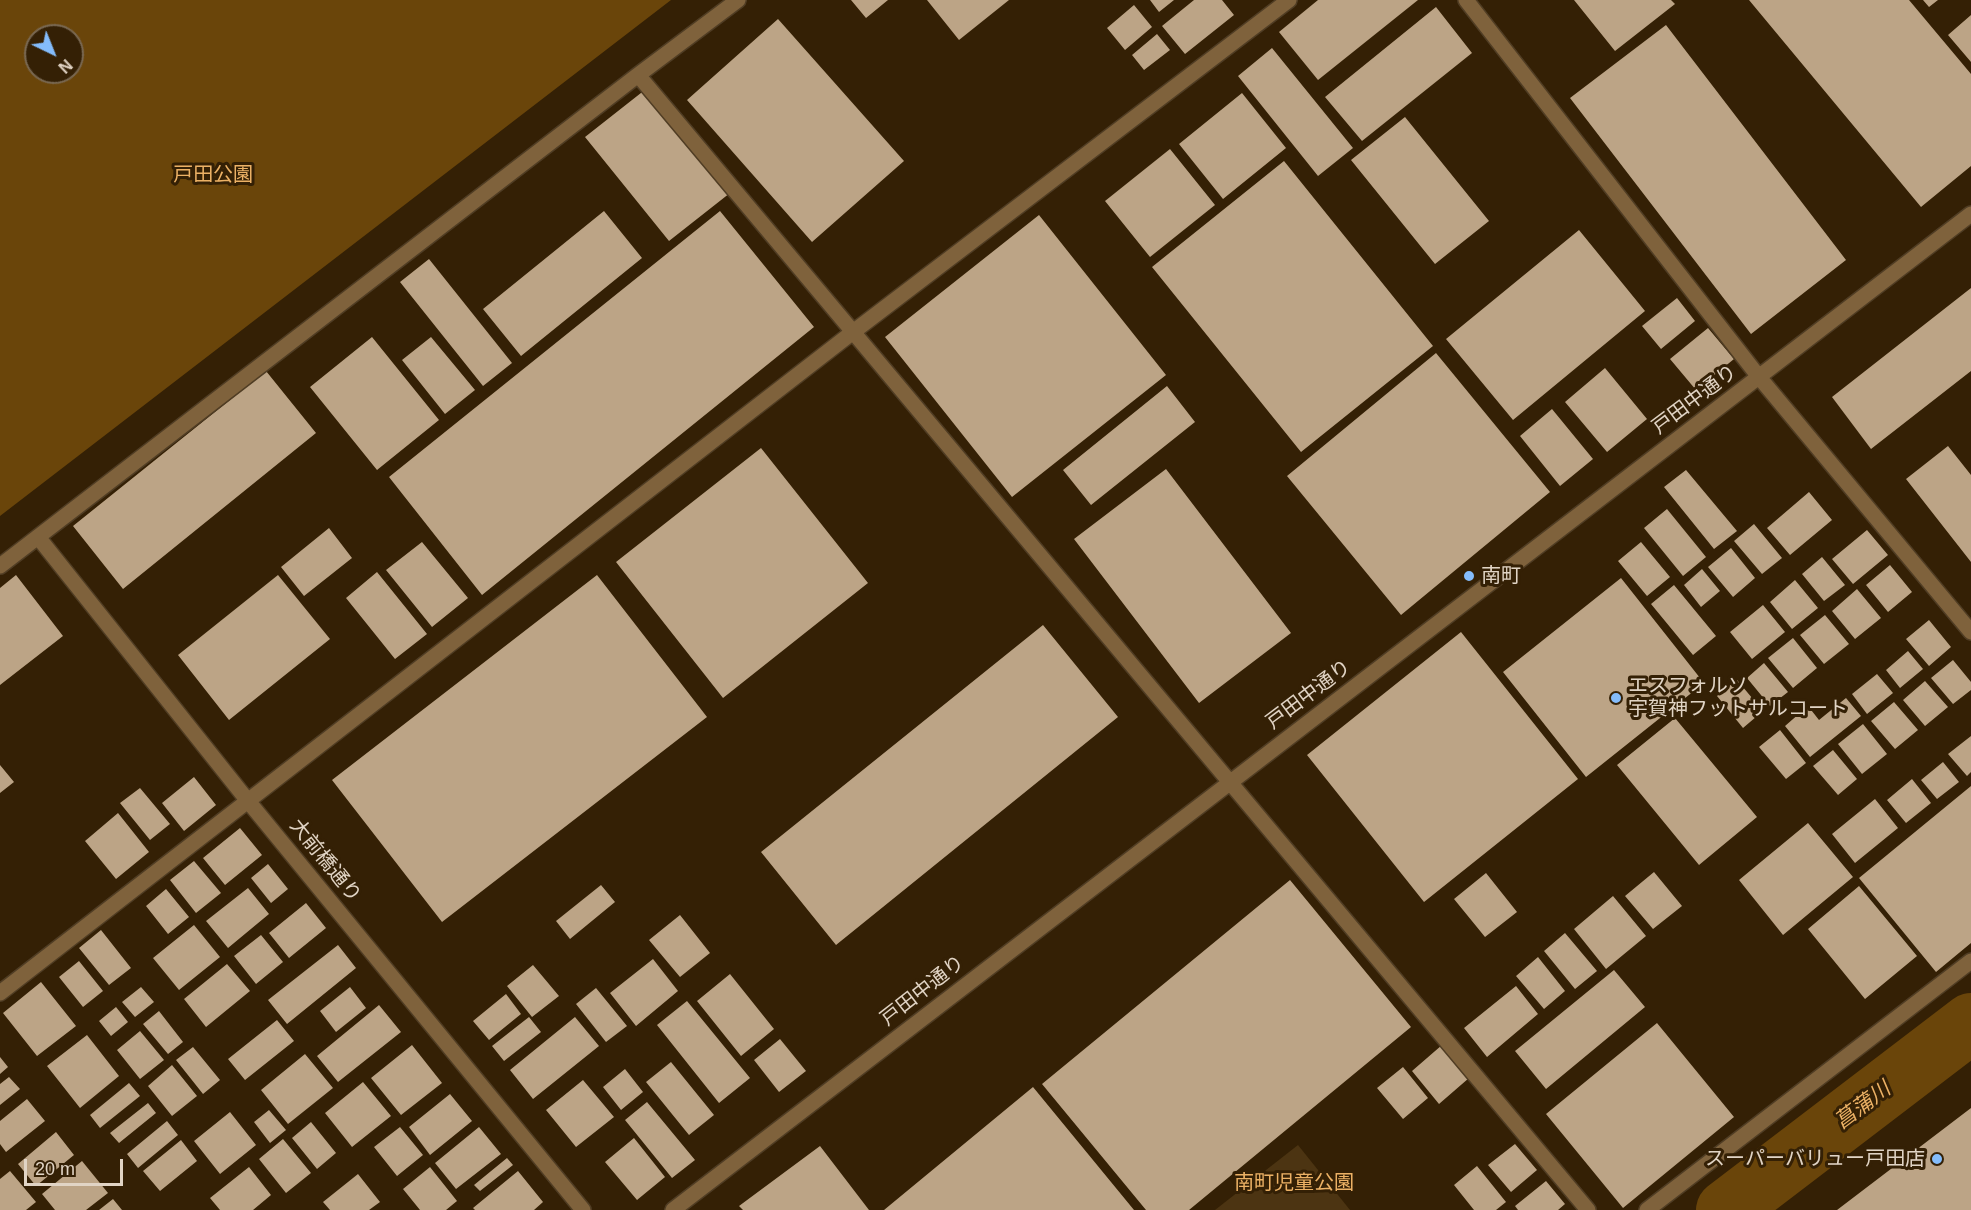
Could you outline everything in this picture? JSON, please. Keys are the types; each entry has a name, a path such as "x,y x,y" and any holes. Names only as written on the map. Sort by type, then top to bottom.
{"street":[{"path":"0,566 738,0"},
{"path":"0,993 853,332 1289,0"},
{"path":"1467,0 1759,377 1971,632"},
{"path":"638,75 1588,1210"},
{"name":"戸田中通り","path":"673,1210 1971,214"},
{"name":"大前橋通り","path":"38,537 248,801 583,1210"},
{"path":"1647,1210 1971,961"}],"green space":[{"name":"南町児童公園","path":"1298,1145 1350,1210 1215,1210"}],"shaded area":[{"name":"戸田公園","path":"0,0 671,0 0,516"}],"building":[{"path":"851,0 888,0 866,18"},
{"path":"927,0 1009,0 959,40"},
{"path":"1150,0 1174,0 1159,12"},
{"path":"1194,0 1222,0 1234,15 1185,54 1162,26"},
{"path":"1318,0 1418,0 1318,80 1279,32"},
{"path":"1574,0 1671,0 1675,4 1615,51"},
{"path":"1749,0 1909,0 1971,74 1971,166 1921,207"},
{"path":"1923,0 1938,0 1929,7"},
{"path":"1134,5 1152,27 1125,50 1107,28"},
{"path":"1436,7 1472,53 1362,141 1325,97"},
{"path":"1971,15 1971,62 1948,35"},
{"path":"778,19 904,161 812,242 687,100"},
{"path":"1666,25 1846,260 1751,334 1570,98"},
{"path":"1157,34 1170,50 1144,70 1132,55"},
{"path":"1272,48 1353,148 1318,176 1238,76"},
{"path":"646,89 730,193 669,241 585,137"},
{"path":"1242,93 1286,148 1223,199 1179,144"},
{"path":"1405,117 1489,221 1435,264 1351,160"},
{"path":"1170,149 1215,205 1150,257 1105,201"},
{"path":"1284,161 1433,346 1301,452 1152,267"},
{"path":"604,211 642,258 521,356 483,309"},
{"path":"720,211 814,327 482,595 389,477"},
{"path":"1039,215 1166,375 1012,497 885,337"},
{"path":"1579,230 1645,311 1513,420 1446,339"},
{"path":"429,259 512,363 483,386 400,282"},
{"path":"1971,288 1971,371 1871,449 1832,397"},
{"path":"1677,298 1695,321 1661,349 1642,326"},
{"path":"1708,328 1734,359 1696,390 1670,359"},
{"path":"372,337 439,420 377,470 310,387"},
{"path":"431,337 475,390 445,414 402,360"},
{"path":"1436,353 1550,492 1401,615 1287,476"},
{"path":"1605,368 1647,419 1607,452 1565,402"},
{"path":"266,371 316,433 123,589 73,526"},
{"path":"1167,386 1195,422 1091,505 1063,470"},
{"path":"1552,409 1593,459 1560,486 1520,436"},
{"path":"1948,446 1971,475 1971,562 1906,479"},
{"path":"761,448 868,583 723,698 616,562"},
{"path":"1166,469 1291,633 1199,703 1074,539"},
{"path":"1686,470 1737,531 1714,549 1664,487"},
{"path":"1809,492 1832,520 1790,555 1767,528"},
{"path":"1667,509 1706,557 1683,576 1644,528"},
{"path":"1754,524 1782,558 1762,574 1734,541"},
{"path":"329,528 352,558 304,596 281,567"},
{"path":"1867,530 1888,555 1853,584 1832,559"},
{"path":"422,542 468,598 432,627 386,570"},
{"path":"1641,542 1670,577 1647,596 1618,561"},
{"path":"1731,548 1755,578 1733,597 1708,567"},
{"path":"1822,557 1845,585 1824,601 1802,574"},
{"path":"1890,565 1912,592 1888,612 1866,585"},
{"path":"1702,569 1720,591 1701,607 1684,585"},
{"path":"377,572 427,634 395,659 346,598"},
{"path":"16,575 63,636 0,685 0,588"},
{"path":"278,575 330,639 229,720 178,655"},
{"path":"597,575 707,717 442,922 332,780"},
{"path":"1621,578 1704,683 1586,777 1503,672"},
{"path":"1795,580 1818,608 1792,629 1770,602"},
{"path":"1674,585 1716,636 1693,655 1651,604"},
{"path":"1857,589 1881,618 1855,639 1832,611"},
{"path":"1763,605 1785,632 1752,659 1730,632"},
{"path":"1825,615 1849,644 1824,664 1800,635"},
{"path":"1929,620 1951,647 1929,666 1906,639"},
{"path":"1043,625 1118,717 836,945 761,852"},
{"path":"1461,632 1578,779 1424,902 1307,755"},
{"path":"1793,638 1817,668 1793,688 1768,658"},
{"path":"1908,651 1923,669 1900,688 1886,670"},
{"path":"1953,660 1971,682 1971,690 1953,704 1931,678"},
{"path":"1764,663 1788,692 1770,706 1747,678"},
{"path":"1877,674 1893,693 1867,714 1852,694"},
{"path":"1737,680 1763,711 1743,728 1717,696"},
{"path":"1925,681 1948,707 1925,726 1903,700"},
{"path":"1846,698 1861,716 1810,757 1785,726 1808,706 1819,720"},
{"path":"1894,702 1918,730 1895,749 1871,721"},
{"path":"1675,718 1757,817 1699,865 1617,765"},
{"path":"1863,724 1887,754 1862,774 1838,744"},
{"path":"1780,730 1806,763 1786,779 1759,747"},
{"path":"1971,736 1971,772 1967,776 1948,754"},
{"path":"1833,750 1857,779 1838,795 1813,766"},
{"path":"1943,762 1959,782 1937,799 1921,780"},
{"path":"0,765 14,782 0,793"},
{"path":"194,777 216,805 184,831 162,803"},
{"path":"1912,779 1931,803 1906,823 1887,800"},
{"path":"1971,786 1971,943 1936,972 1859,878"},
{"path":"140,788 170,824 150,840 120,803"},
{"path":"1875,799 1898,828 1855,863 1832,834"},
{"path":"118,813 149,852 116,879 85,841"},
{"path":"1808,823 1853,877 1783,935 1739,880"},
{"path":"240,828 262,855 225,885 203,858"},
{"path":"194,861 221,893 196,913 170,880"},
{"path":"268,864 288,889 271,903 251,878"},
{"path":"1654,872 1682,906 1653,929 1625,896"},
{"path":"1486,873 1517,912 1485,937 1454,899"},
{"path":"1290,880 1411,1027 1189,1210 1146,1210 1042,1084"},
{"path":"601,885 615,902 570,939 556,921"},
{"path":"1859,886 1917,956 1865,999 1808,929"},
{"path":"248,888 269,914 228,948 206,921"},
{"path":"166,889 189,917 168,934 146,906"},
{"path":"1613,896 1646,936 1606,969 1574,929"},
{"path":"306,903 326,928 289,958 269,933"},
{"path":"680,915 710,953 680,977 649,940"},
{"path":"194,925 220,957 179,990 153,958"},
{"path":"101,930 131,968 109,985 79,948"},
{"path":"1565,933 1597,971 1575,989 1544,951"},
{"path":"261,935 283,962 256,984 234,956"},
{"path":"338,945 356,968 287,1024 268,1000"},
{"path":"1538,957 1565,991 1544,1009 1516,976"},
{"path":"653,959 678,991 636,1026 610,993"},
{"path":"79,961 103,991 83,1007 59,977"},
{"path":"227,964 250,991 206,1027 184,999"},
{"path":"533,965 559,996 532,1017 507,986"},
{"path":"1614,970 1645,1007 1546,1089 1515,1051"},
{"path":"730,974 774,1029 741,1056 697,1001"},
{"path":"41,982 76,1026 37,1056 3,1013"},
{"path":"1516,986 1538,1014 1487,1057 1464,1028"},
{"path":"141,987 154,1002 135,1017 122,1002"},
{"path":"350,987 366,1008 336,1032 320,1011"},
{"path":"596,988 627,1026 606,1042 576,1004"},
{"path":"506,994 521,1014 489,1040 473,1021"},
{"path":"687,1001 750,1078 719,1103 657,1025"},
{"path":"379,1005 401,1032 338,1082 317,1056"},
{"path":"116,1007 128,1022 111,1036 99,1021"},
{"path":"159,1011 183,1042 168,1054 143,1024"},
{"path":"529,1017 541,1032 504,1061 492,1046"},
{"path":"575,1017 599,1046 533,1099 510,1070"},
{"path":"277,1020 294,1041 245,1080 228,1059"},
{"path":"1657,1023 1734,1117 1623,1208 1546,1114"},
{"path":"140,1031 164,1060 140,1079 117,1050"},
{"path":"87,1035 119,1076 80,1108 47,1066"},
{"path":"780,1039 806,1071 779,1092 754,1060"},
{"path":"412,1045 442,1083 401,1115 371,1078"},
{"path":"1442,1045 1469,1078 1439,1104 1412,1071"},
{"path":"193,1047 220,1080 203,1094 176,1060"},
{"path":"305,1054 333,1088 288,1124 261,1090"},
{"path":"0,1057 8,1067 0,1074"},
{"path":"671,1062 714,1115 689,1135 646,1082"},
{"path":"172,1065 197,1096 172,1116 148,1086"},
{"path":"1403,1067 1428,1098 1403,1119 1377,1088"},
{"path":"625,1069 643,1092 621,1110 603,1087"},
{"path":"9,1077 20,1089 0,1105 0,1084"},
{"path":"583,1080 614,1117 576,1147 546,1110"},
{"path":"363,1082 391,1116 352,1147 325,1113"},
{"path":"129,1083 140,1096 100,1128 90,1115"},
{"path":"1033,1087 1134,1210 884,1210"},
{"path":"450,1094 472,1121 430,1155 409,1127"},
{"path":"27,1099 45,1121 6,1152 0,1144 0,1121"},
{"path":"647,1102 695,1160 672,1178 625,1120"},
{"path":"148,1103 156,1113 119,1143 110,1133"},
{"name":"スーパーバリュー戸田店","path":"1971,1108 1971,1210 1837,1210"},
{"path":"269,1110 286,1130 270,1143 254,1122"},
{"path":"230,1112 256,1145 220,1174 194,1141"},
{"path":"167,1121 178,1135 138,1168 127,1154"},
{"path":"311,1122 336,1153 317,1169 292,1138"},
{"path":"400,1127 423,1155 397,1176 374,1147"},
{"path":"479,1127 501,1154 456,1189 435,1163"},
{"path":"56,1132 74,1155 36,1186 18,1164"},
{"path":"634,1138 665,1177 637,1200 605,1162"},
{"path":"283,1139 311,1173 286,1193 259,1159"},
{"path":"181,1140 197,1161 160,1191 143,1171"},
{"path":"1515,1144 1537,1170 1511,1192 1488,1165"},
{"path":"820,1146 869,1210 743,1210 739,1206"},
{"path":"507,1158 513,1165 480,1191 474,1185"},
{"path":"82,1161 108,1193 86,1210 55,1210 42,1194"},
{"path":"1477,1166 1506,1202 1496,1210 1474,1210 1454,1185"},
{"path":"249,1167 271,1195 253,1210 220,1210 210,1198"},
{"path":"430,1167 457,1201 446,1210 420,1210 403,1189"},
{"path":"10,1171 36,1202 26,1210 0,1210 0,1179"},
{"path":"518,1171 543,1202 534,1210 475,1210 473,1208"},
{"path":"358,1174 380,1202 369,1210 330,1210 323,1202"},
{"path":"1546,1181 1565,1204 1558,1210 1518,1210 1515,1206"},
{"path":"113,1199 122,1210 99,1210"}],"waterway":[{"name":"菖蒲川","path":"1726,1210 1971,1023"}],"place":[{"name":"南町","path":"1469,576"},
{"name":"エスフォルソ 宇賀神フットサルコート","path":"1616,698"},
{"name":"スーパーバリュー戸田店","path":"1937,1159"}]}
